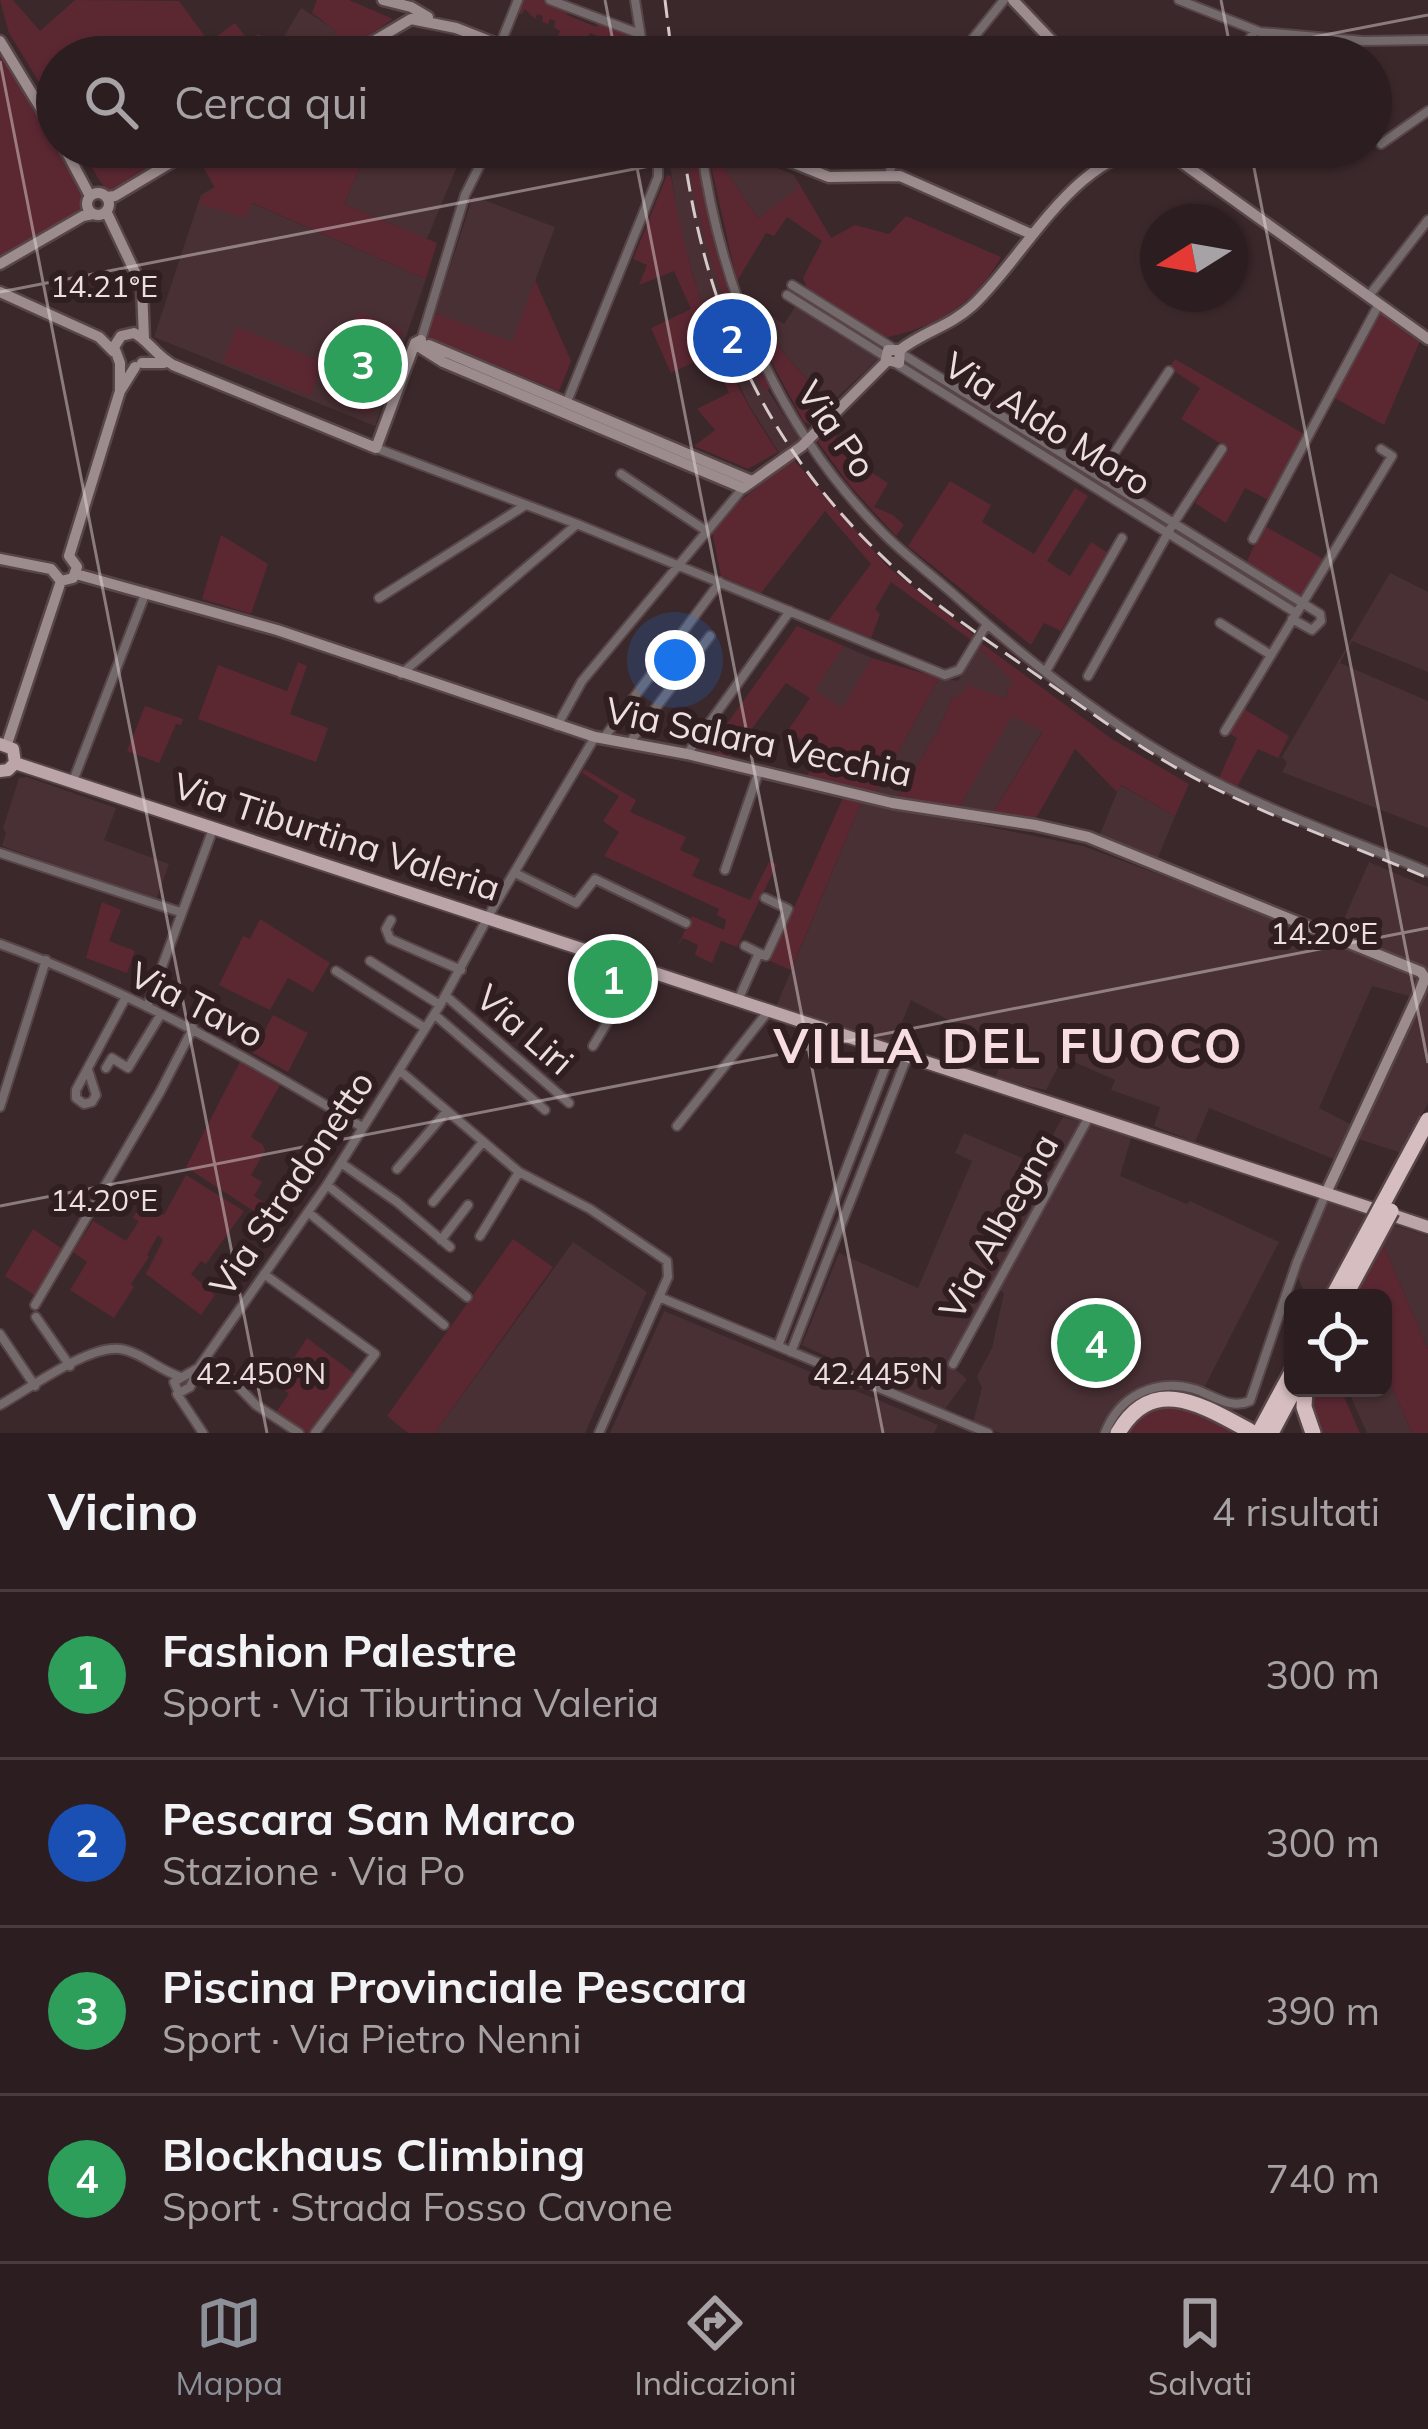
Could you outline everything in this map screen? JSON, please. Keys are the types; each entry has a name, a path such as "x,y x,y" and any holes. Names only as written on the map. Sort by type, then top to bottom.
{"highway":[{"path":"1337,1289 1428,1120"},
{"path":"1349,1289 1428,1142"},
{"path":"1263,1430 1284,1388"},
{"path":"1263,1430 1288,1397"},
{"path":"1305,1397 1313,1433"},
{"path":"1118,1433 1139,1408 1174,1398 1263,1430"}],"main road":[{"path":"3,744 15,752 9,767"},
{"name":"Via Tiburtina Valeria","path":"9,767 73,781 214,826 1373,1209"},
{"path":"1395,1216 1428,1227"}],"street":[{"path":"504,36 518,0"},
{"path":"550,0 640,34 635,0"},
{"path":"977,36 1009,0 1046,36"},
{"path":"1179,0 1221,11 1255,30 1298,36"},
{"path":"370,36 400,9 475,36"},
{"path":"1252,36 1255,30"},
{"path":"1392,40 1428,40"},
{"path":"0,41 36,100"},
{"path":"1392,136 1428,111"},
{"path":"69,556 120,391 139,365 146,343 140,279 76,168"},
{"path":"0,264 161,168"},
{"path":"376,448 420,344 465,195 478,168"},
{"path":"565,408 658,168"},
{"name":"Via Po","path":"705,168 720,246 743,319 774,385 838,484 885,535 987,624 1118,727 1196,772 1428,872"},
{"path":"806,168 829,177 890,174 1031,234"},
{"path":"890,174 892,168"},
{"name":"Via Aldo Moro","path":"747,485 808,439 894,355 977,302 1060,200 1102,168"},
{"path":"1188,168 1428,339"},
{"path":"1253,539 1374,301 1428,220"},
{"name":"Via Aldo Moro","path":"792,285 894,355 1171,529 1302,603"},
{"path":"0,292 99,338 125,335 146,343 173,364 945,675 959,670 987,624"},
{"name":"Via Aldo Moro","path":"787,295 1099,476 1294,616"},
{"path":"120,391 117,357 144,307"},
{"path":"99,338 117,357 139,365 173,364"},
{"path":"420,344 747,485 582,681 557,726"},
{"name":"Via Aldo Moro","path":"1099,476 1169,371"},
{"name":"Via Aldo Moro","path":"1088,676 1222,448"},
{"path":"1225,731 1392,455 1381,448"},
{"path":"621,474 705,530"},
{"path":"379,598 525,505"},
{"path":"401,674 577,524"},
{"path":"1046,671 1122,538"},
{"path":"51,569 56,558 69,556"},
{"path":"3,744 61,581 76,574 76,563 69,556"},
{"path":"0,559 51,569 61,581"},
{"name":"Via Salara Vecchia","path":"76,574 277,630 599,738 892,803 1035,824 1088,837 1424,974 1326,1193"},
{"name":"Via Stradonetto","path":"189,1389 327,1185 440,1006 488,918 599,738 719,582"},
{"path":"73,781 146,592"},
{"path":"1294,616 1307,628 1317,628 1320,614 1302,603"},
{"path":"687,754 790,611"},
{"path":"1220,623 1270,655"},
{"path":"629,743 710,636"},
{"path":"0,780 9,767"},
{"path":"725,870 759,771"},
{"path":"147,1007 214,826"},
{"path":"0,853 180,912"},
{"path":"515,873 576,903 595,879 686,923"},
{"path":"745,946 766,956 788,909 765,898"},
{"path":"391,920 386,929 390,939 460,970"},
{"name":"Via Tavo","path":"0,944 46,960 193,1028 362,1127"},
{"path":"740,998 758,953"},
{"path":"0,1107 46,960"},
{"path":"370,961 440,1006 544,1110"},
{"path":"593,1046 641,966"},
{"path":"336,970 425,1028"},
{"path":"88,1070 126,997"},
{"name":"Via Liri","path":"440,1006 569,1103"},
{"path":"677,1126 771,1008"},
{"path":"106,1067 112,1058 128,1068 161,1014"},
{"path":"35,1305 193,1028"},
{"path":"778,1346 892,1049"},
{"path":"791,1352 908,1054"},
{"path":"399,1070 519,1172 590,1209 668,1261 668,1277 599,1433"},
{"path":"873,1098 889,1104"},
{"path":"397,1169 447,1111"},
{"name":"Via Albegna","path":"953,1364 1090,1114"},
{"path":"858,1138 873,1144"},
{"path":"433,1202 482,1143"},
{"path":"850,1159 865,1165"},
{"path":"341,1163 450,1247"},
{"path":"480,1236 519,1172"},
{"path":"843,1178 857,1184"},
{"path":"327,1185 467,1297"},
{"path":"1105,1433 1120,1406 1155,1387 1189,1388 1236,1405 1250,1401 1326,1193"},
{"path":"441,1240 468,1205"},
{"path":"308,1212 445,1324"},
{"path":"828,1216 843,1221"},
{"path":"814,1254 828,1259"},
{"path":"264,1274 374,1354 319,1432"},
{"path":"801,1286 815,1291"},
{"path":"659,1297 988,1433"},
{"path":"36,1317 70,1366"},
{"path":"0,1334 34,1386"},
{"path":"0,1405 95,1353 115,1349 182,1377 189,1389 191,1414"},
{"path":"201,1365 226,1375 256,1405 299,1433"},
{"name":"Via Stradonetto","path":"182,1377 201,1365"},
{"path":"158,1368 203,1433"},
{"path":"174,1389 182,1377"},
{"path":"174,1389 189,1389"}],"shaded area":[{"path":"0,0 13,0 40,31 75,0 179,1 205,36 36,36 36,77 9,33"},
{"path":"317,0 349,0 393,19 368,36 338,36 312,13"},
{"path":"520,0 544,0 596,27 599,22 635,36 558,36 555,21 542,22 543,16 537,14 535,19 525,9 522,14 516,12"},
{"path":"301,8 338,36 284,36"},
{"path":"235,23 245,36 217,36"},
{"path":"0,54 36,112 36,168 70,168 87,195 82,211 0,257"},
{"path":"92,168 151,168 110,192"},
{"path":"204,168 360,168 344,204 437,243 426,279 252,203 245,218 199,204 215,188"},
{"path":"360,168 456,168 427,239 344,204"},
{"path":"671,168 699,168 730,302 768,391 801,441 795,447 800,454 787,465 749,405 706,317 678,225"},
{"path":"690,168 699,168 722,271 770,388 765,392 737,332 698,211"},
{"path":"711,168 724,168 758,218 799,188 794,175 831,238 855,225 889,234 906,216 1001,257 979,288 952,311 884,338 807,289 803,278 822,241 787,217 774,236 766,233 737,281"},
{"path":"724,168 777,168 794,175 800,188 758,218"},
{"path":"667,175 708,320 739,388 778,452 748,469 694,446 715,430 697,409 729,393 711,354 671,373 651,328 691,309 674,271 639,285 647,265 633,259"},
{"path":"214,187 426,279 375,426 154,337 201,195"},
{"path":"473,196 555,227 512,343 435,313"},
{"path":"535,280 571,361 559,391 428,337 435,313 512,342"},
{"path":"807,289 884,338 878,359 829,405 756,320 762,310 784,324"},
{"path":"358,312 403,330 369,415 335,401 338,392 327,388"},
{"path":"1379,312 1420,341 1384,425 1331,396"},
{"path":"237,327 323,362 310,396 223,362"},
{"path":"765,331 829,405 810,424 804,422 758,337"},
{"path":"1175,359 1304,434 1269,500 1245,488 1226,523 1195,503 1229,449 1181,419 1200,388 1169,368"},
{"path":"829,427 838,433 831,447 888,483 874,507 904,525 896,536 818,442"},
{"path":"793,459 889,568 974,635 971,640 891,582 875,609 880,614 871,638 828,621 871,564 825,511 761,593 721,576 712,532 734,506"},
{"path":"950,481 991,505 982,522 1034,554 1075,488 1088,496 1047,561 1070,576 1091,542 1107,552 1061,631 1044,623 1031,645 908,546"},
{"path":"1263,525 1325,560 1302,600 1246,564"},
{"path":"221,535 268,564 251,614 202,599"},
{"path":"1390,573 1428,592 1428,672 1352,641 1340,663 1428,701 1428,828 1282,772 1287,763 1282,757"},
{"path":"797,626 844,646 815,690 842,709 872,658 939,678 875,794 807,777 818,748 787,732 810,698 786,683 729,759 706,753"},
{"path":"981,643 981,650 1014,681 1004,699 962,694 952,698 938,731 896,800 875,794 939,678 958,681"},
{"path":"981,643 1112,739 1189,784 1175,816 1121,785 1117,792 1075,749 1035,820 992,814 1043,731 1012,716 958,809 896,800 938,731 952,698 962,694 966,685 1005,698 1013,681 981,650"},
{"path":"844,646 872,658 842,710 814,691"},
{"path":"298,662 307,666 290,714 328,728 316,762 198,719 218,665 287,691"},
{"path":"145,706 183,719 181,725 176,724 159,763 127,751"},
{"path":"1242,708 1289,736 1278,758 1258,749 1237,787 1219,778 1237,738 1228,733"},
{"path":"1012,715 1043,730 992,814 958,809"},
{"path":"584,769 636,800 630,812 686,837 680,850 700,859 692,876 750,900 769,862 777,864 737,947 721,941 712,963 695,955 698,945 683,938 677,947 692,916 724,930 726,920 717,915 719,909 604,856 619,832 603,821 619,796 582,773"},
{"path":"19,778 116,808 104,840 169,864 156,900 2,846"},
{"path":"1120,785 1175,816 1156,862 1098,839"},
{"path":"843,798 862,801 791,970 770,961"},
{"path":"862,801 1083,846 1417,972 1421,980 1413,997 1372,986 1319,1108 1352,1125 1336,1160 1209,1108 1195,1142 1154,1126 1160,1107 1111,1090 1115,1080 1063,1057 1046,1090 995,1079 1005,1050 911,1000 893,1044 776,1007"},
{"path":"1369,862 1428,887 1428,970 1338,933"},
{"path":"102,902 121,910 109,941 135,951 127,973 86,958"},
{"path":"260,919 330,963 313,992 288,978 270,1010 219,985 243,936 250,939"},
{"path":"1428,979 1428,1103 1402,1153 1355,1138"},
{"path":"273,1015 308,1033 288,1072 253,1053"},
{"path":"240,1062 280,1085 251,1137 265,1151 251,1175 262,1182 254,1196 283,1214 275,1225 186,1167"},
{"path":"1063,1117 1132,1135 1120,1176 1187,1204 1190,1201 1279,1242 1204,1388 1171,1381 1140,1389 1117,1406 1100,1433 1000,1433 973,1422 982,1388 977,1376 992,1348 1004,1293 994,1287 950,1365 967,1379 944,1410 802,1345 839,1253 918,1288 972,1161 955,1153 964,1133 1036,1164"},
{"path":"186,1175 244,1211 206,1264 201,1261 191,1274 215,1295 201,1315 146,1274 163,1240 158,1235 114,1318 70,1290 87,1262 73,1252 93,1221 126,1241 139,1221 133,1218 135,1214 144,1209 164,1215"},
{"path":"1328,1197 1373,1212 1341,1269 1350,1289 1303,1289 1295,1271"},
{"path":"1373,1212 1428,1349 1428,1433 1412,1433 1392,1387 1392,1289 1350,1289 1341,1269"},
{"path":"1393,1225 1428,1236 1428,1349 1383,1244"},
{"path":"33,1229 64,1250 37,1297 5,1276"},
{"path":"513,1239 553,1267 435,1433 408,1433 387,1416"},
{"path":"573,1242 647,1292 585,1433 435,1433"},
{"path":"664,1311 938,1425 934,1433 610,1433"},
{"path":"307,1338 356,1375 312,1433 276,1412 289,1394 277,1384"},
{"path":"1392,1387 1412,1433 1367,1433 1351,1397 1392,1397"},
{"path":"1309,1397 1344,1397 1360,1433 1317,1433"},
{"path":"1186,1405 1242,1433 1125,1433 1151,1411"}],"railway":[{"path":"665,0 669,36"},
{"path":"687,168 709,273 754,386 820,488 909,581 1166,762 1263,811 1428,878"}],"place":[{"name":"Pescara San Marco","path":"732,338"},
{"name":"Piscina Provinciale Pescara","path":"363,364"},
{"name":"Fashion Palestre","path":"613,979"},
{"name":"Blockhaus Climbing","path":"1096,1343"}],"district":[{"name":"VILLA DEL FUOCO","path":"1009,1045"}]}
